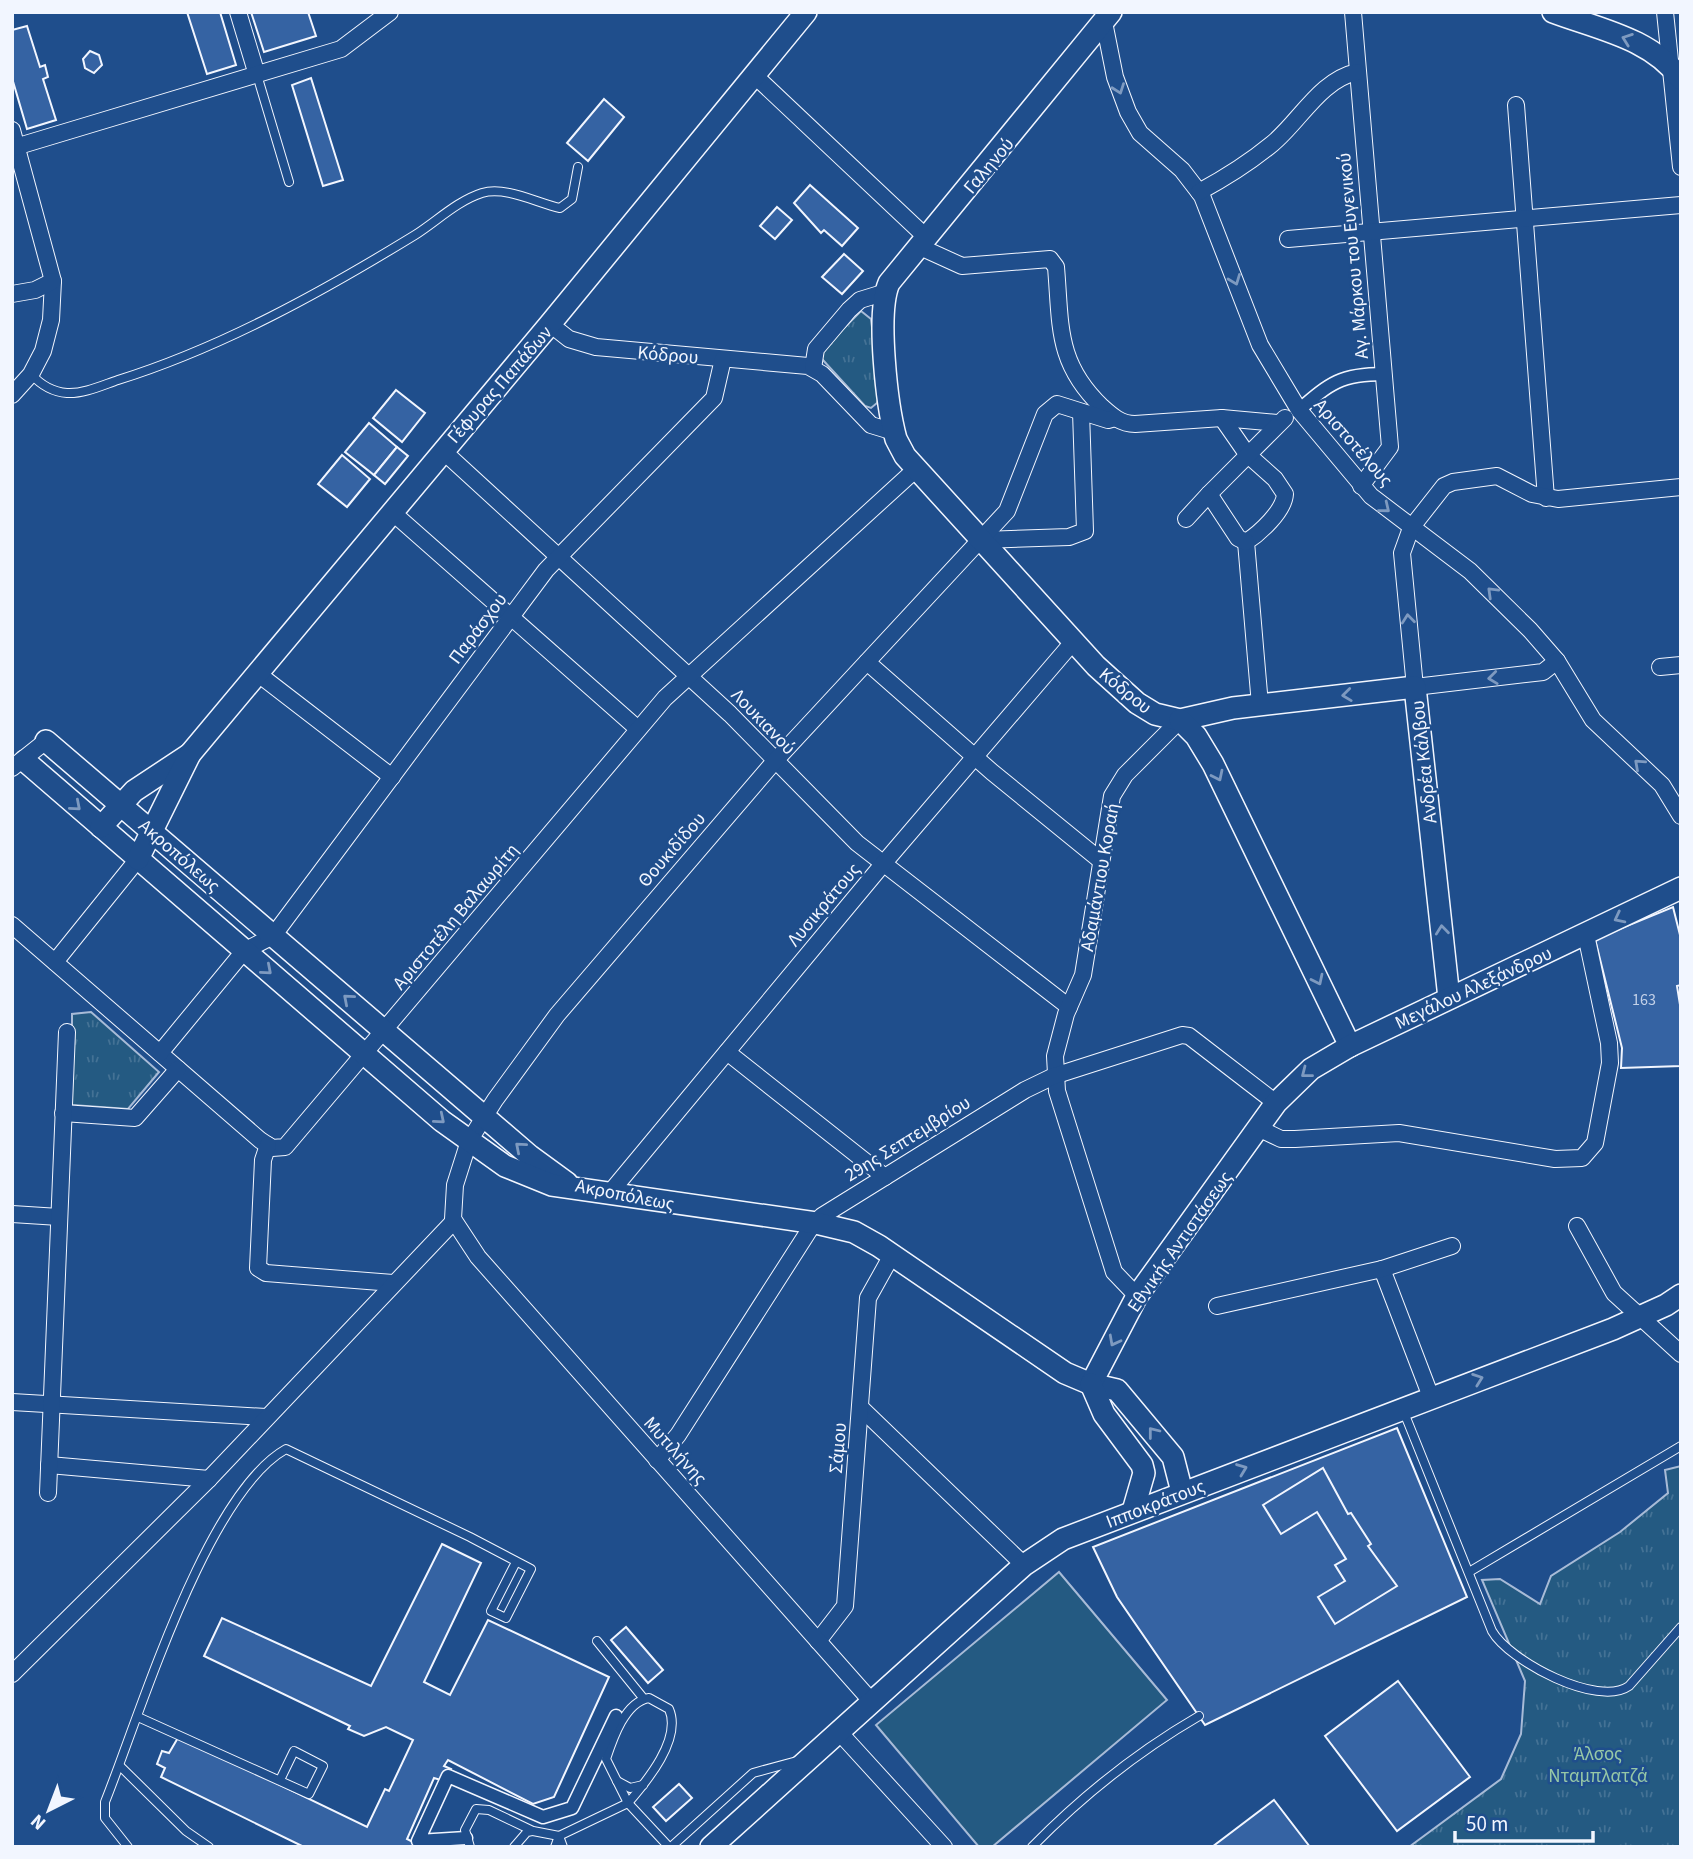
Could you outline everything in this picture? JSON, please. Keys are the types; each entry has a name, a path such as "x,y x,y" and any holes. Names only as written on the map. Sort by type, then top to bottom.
{"street":[{"path":"238,12 257,75"},
{"name":"Γέφυρας Παπάδων","path":"190,754 550,324 806,12"},
{"name":"Αγ. Μάρκου του Ευγενικού","path":"1353,12 1390,447 1361,486"},
{"path":"1553,12 1644,45 1675,65"},
{"path":"15,148 341,49 384,13"},
{"path":"1668,15 1675,65 1681,167"},
{"name":"Αριστοτέλους","path":"1108,17 1115,77 1136,127 1182,170 1199,192 1260,345 1299,410 1361,486 1411,528 1470,571 1557,661 1593,720 1662,785 1681,816"},
{"name":"Γαληνού","path":"883,325 886,292 895,273 1108,17"},
{"path":"1199,192 1240,169 1272,144 1334,80 1357,72"},
{"path":"753,74 922,241 961,266 1050,259 1056,267 1063,341 1070,368 1088,393 1115,418 1135,424 1222,418 1277,422"},
{"path":"1516,105 1546,498"},
{"path":"12,130 53,281 51,320 43,351 31,373 12,395"},
{"path":"1288,239 1681,205"},
{"path":"12,294 35,290 53,281"},
{"path":"886,292 860,300 849,310 816,349 813,368 871,425 894,432"},
{"name":"Κόδρου","path":"550,324 569,339 589,346 813,368"},
{"name":"Κόδρου","path":"883,325 894,432 901,449 916,469 1073,642 1137,703 1155,714 1180,720"},
{"name":"Παράσχου","path":"273,936 546,570 714,398 723,359"},
{"path":"1186,519 1277,422 1351,374 1384,374"},
{"name":"Θουκιδίδου","path":"454,1221 455,1185 468,1141 557,1015 774,762 982,540 1011,504 1024,461 1045,414 1058,404 1081,412"},
{"path":"982,540 1069,537 1085,531 1081,412 1108,420 1115,418"},
{"path":"1222,418 1247,454 1276,479 1285,496 1264,526 1246,542"},
{"name":"Λουκιανού","path":"442,450 689,676 746,730 774,762 883,864 1069,1007"},
{"name":"Αριστοτέλη Βαλαωρίτη","path":"268,1145 278,1149 291,1142 638,729 689,676 916,469"},
{"path":"1411,528 1444,486 1452,482 1497,476 1546,498 1681,488"},
{"path":"1209,495 1238,538 1246,542"},
{"path":"392,512 638,729"},
{"name":"Ανδρέα Κάλβου","path":"1411,528 1402,558 1449,998"},
{"path":"1246,542 1261,705"},
{"name":"Λυσικράτους","path":"608,1195 883,864 1073,642"},
{"path":"1180,720 1261,705 1543,672 1557,661"},
{"path":"867,662 974,757 1100,860"},
{"path":"1660,667 1681,665"},
{"path":"257,673 392,777"},
{"path":"1180,720 1196,736 1213,764 1350,1046"},
{"name":"Αδαμάντιου Κοραή","path":"1137,1296 1114,1272 1054,1076 1055,1056 1069,1007 1083,975 1100,860 1116,786 1180,720"},
{"path":"46,741 19,765 101,827 468,1141 529,1177 575,1189"},
{"name":"Ακροπόλεως","path":"46,741 484,1116 575,1189 816,1223 854,1232 1065,1373 1091,1384 1117,1390 1173,1457 1182,1492"},
{"path":"101,827 120,804 157,774 190,754"},
{"path":"55,962 138,859 190,754"},
{"name":"Μεγάλου Αλεξάνδρου","path":"1276,1103 1300,1078 1350,1046 1681,888"},
{"path":"12,925 268,1145 263,1160 258,1268 266,1273 393,1283"},
{"path":"1258,1128 1288,1139 1399,1133 1555,1159 1578,1160 1588,1154 1595,1143 1610,1063 1609,1043 1586,934"},
{"path":"160,1053 244,951 273,936"},
{"path":"48,1493 67,1032"},
{"name":"29ης Σεπτεμβρίου","path":"657,1460 678,1435 822,1216 1025,1090 1054,1076 1182,1035 1189,1036 1276,1103"},
{"path":"727,1052 885,1177"},
{"path":"64,1113 135,1118 178,1069"},
{"name":"Εθνικής Αντιστάσεως","path":"1091,1384 1137,1296 1276,1103"},
{"path":"12,1214 59,1217"},
{"path":"12,1674 209,1479 454,1221"},
{"name":"Μυτιλήνης","path":"454,1221 494,1276 873,1703"},
{"path":"1577,1226 1614,1293 1681,1354"},
{"path":"1217,1306 1382,1269 1452,1246"},
{"name":"Σάμου","path":"818,1641 845,1606 868,1298 892,1255"},
{"path":"1382,1269 1431,1397"},
{"name":"Ιπποκράτους","path":"711,1847 1024,1565 1072,1534 1640,1317 1681,1295"},
{"path":"1091,1384 1104,1414 1142,1465 1144,1473 1133,1511"},
{"path":"12,1402 266,1417"},
{"path":"861,1408 1024,1565"},
{"path":"49,1465 209,1479"},
{"path":"468,1843 418,1841 449,1776 543,1817 572,1808 615,1716"},
{"path":"840,1733 944,1847"}],"lane":[{"path":"257,75 289,182"},
{"path":"31,373 40,385 67,393 89,390 163,366 317,292 415,235 451,209 484,192 520,196 560,208 572,199 578,167"},
{"path":"1402,1407 1499,1643 1517,1657 1595,1692 1619,1693 1629,1686 1681,1628"},
{"path":"1469,1572 1681,1446"},
{"path":"128,1847 104,1818 105,1802 177,1613 233,1506 270,1458 286,1449 470,1536 531,1569 506,1618 491,1611 516,1562"},
{"path":"597,1641 643,1699"},
{"path":"468,1843 465,1830 476,1810 489,1810 533,1831 559,1836 628,1802 643,1785 662,1752 673,1724 664,1705 655,1699 643,1699 615,1716 606,1759 628,1802 670,1847 753,1773 813,1756"},
{"path":"1032,1847 1090,1793 1151,1744 1199,1716"},
{"path":"138,1717 309,1794 323,1766 295,1751 279,1780"},
{"path":"120,1766 186,1831 209,1847"},
{"path":"617,1781 630,1788 643,1785"},
{"path":"514,1847 527,1832 533,1831"},
{"path":"555,1847 559,1836"},
{"path":"559,1836 564,1847"}],"green space":[{"path":"861,311 871,319 880,393 877,403 871,408 865,406 822,359 822,350"},
{"path":"91,1012 159,1072 128,1109 72,1105 72,1014"},
{"name":"Άλσος Νταμπλατζά","path":"1681,1466 1681,1847 1409,1847 1501,1779 1521,1734 1525,1681 1482,1580 1500,1579 1540,1604 1551,1576 1620,1532 1668,1493 1665,1470"},
{"path":"1059,1572 1167,1700 992,1847 979,1847 876,1725"}],"building":[{"path":"187,12 220,12 236,65 207,74"},
{"path":"251,12 308,12 316,36 264,52"},
{"path":"27,26 40,67 45,65 48,77 43,79 56,120 27,129 12,78 12,30"},
{"path":"90,51 99,55 102,65 94,73 85,68 83,59"},
{"path":"311,78 343,180 323,186 292,85"},
{"path":"604,99 624,117 588,161 567,143"},
{"path":"810,185 858,228 842,246 824,230 821,233 794,203"},
{"path":"777,207 792,220 775,239 760,226"},
{"path":"844,254 863,271 842,294 822,277"},
{"path":"396,390 425,413 402,442 373,418"},
{"path":"369,423 397,447 374,475 345,452"},
{"path":"397,447 408,456 385,484 374,475"},
{"path":"342,455 370,479 347,507 318,484"},
{"path":"1673,907 1681,939 1681,985 1677,986 1681,1011 1681,1066 1621,1068 1622,1048 1595,939"},
{"path":"1397,1428 1467,1597 1205,1725 1117,1597 1093,1547"},
{"path":"1323,1468 1348,1514 1351,1513 1371,1544 1368,1546 1397,1586 1335,1624 1318,1597 1345,1581 1335,1565 1346,1559 1317,1512 1281,1534 1263,1505"},
{"path":"442,1544 481,1563 424,1682 450,1695 488,1620 609,1677 554,1797 533,1804 448,1760 444,1766 451,1769 444,1781 434,1778 407,1839 423,1847 304,1847 161,1777 165,1768 157,1764 162,1751 169,1753 179,1736 367,1827 385,1789 389,1791 413,1740 386,1727 364,1736 348,1729 350,1726 204,1656 222,1618 371,1686"},
{"path":"626,1627 663,1670 648,1683 611,1640"},
{"path":"1398,1681 1470,1777 1397,1831 1325,1736"},
{"path":"679,1784 692,1798 666,1821 653,1807"},
{"path":"1274,1800 1310,1847 1212,1847"}]}
